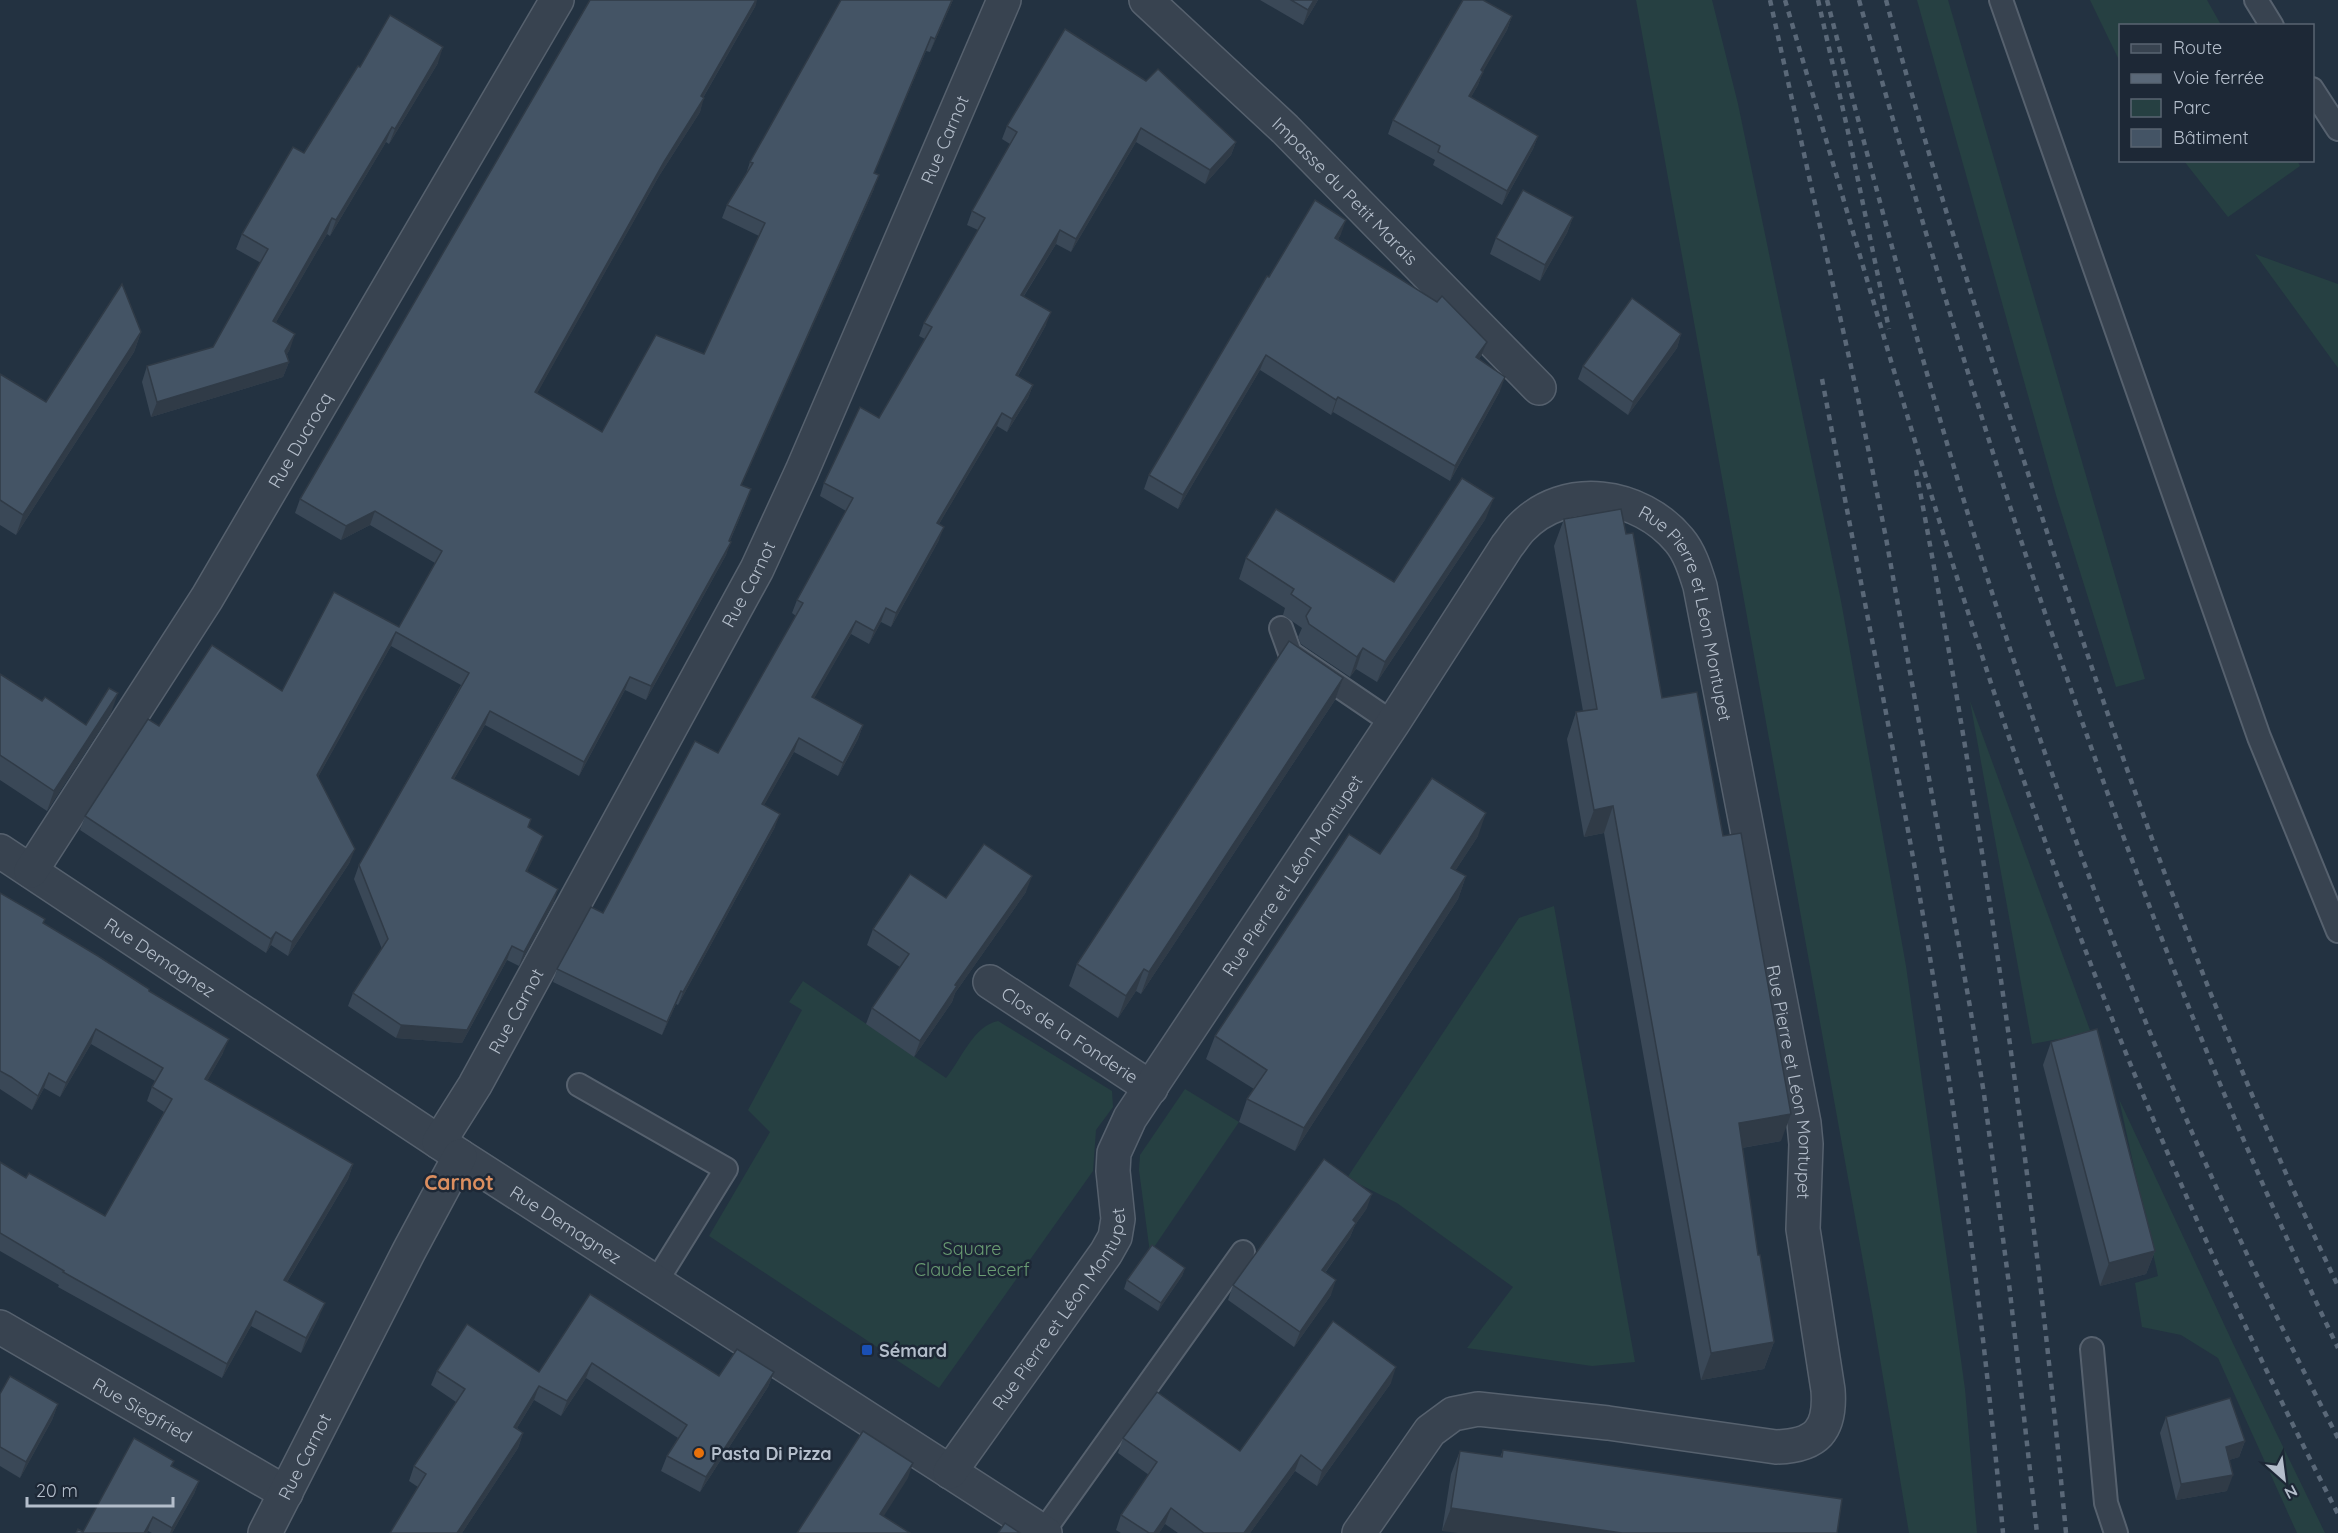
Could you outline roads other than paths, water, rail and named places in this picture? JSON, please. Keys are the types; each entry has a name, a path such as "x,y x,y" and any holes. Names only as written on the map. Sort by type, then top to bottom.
{"street":[{"name":"Rue Ducrocq","path":"31,871 207,598 557,0"},
{"name":"Rue Carnot","path":"266,1533 409,1251 475,1085 757,568 802,471 1004,0"},
{"name":"Impasse du Petit Marais","path":"1146,0 1285,129 1539,388"},
{"name":"Rue Pierre et Léon Montupet","path":"950,1472 1106,1253 1115,1237 1118,1219 1114,1153 1130,1118 1393,723 1507,546 1521,528 1534,517 1552,507 1572,499 1605,498 1632,506 1667,527 1680,541 1692,561 1700,586 1804,1123 1806,1144 1803,1229 1829,1407 1827,1421 1820,1432 1801,1444 1776,1447 1608,1423 1479,1409 1466,1410 1453,1414 1430,1431 1359,1533"},
{"name":"Rue Demagnez","path":"0,851 449,1149 1044,1532"},
{"name":"Clos de la Fonderie","path":"990,982 1151,1088"},
{"name":"Rue Siegfried","path":"0,1327 286,1493"}],"lane":[{"path":"2001,0 2259,737 2338,931"},
{"path":"2256,0 2271,24"},
{"path":"2314,91 2338,129"},
{"path":"1281,628 1290,653 1393,723"},
{"path":"579,1085 726,1169 656,1282"},
{"path":"1044,1532 1243,1252"},
{"path":"2092,1348 2106,1503 2116,1533"}],"railway":[{"path":"1770,0 1858,398 1886,538 1970,1007 2010,1292 2037,1533"},
{"path":"1785,0 1966,607 2066,898 2173,1166 2253,1341 2338,1514"},
{"path":"1818,0 1889,329"},
{"path":"1827,0 1899,273 1950,454 2005,635 2067,816 2100,907 2211,1176 2294,1352 2338,1438"},
{"path":"1859,0 1959,344 2013,515 2069,684 2129,853 2194,1020 2263,1185 2338,1348"},
{"path":"1886,0 1938,185 1995,370 2067,593 2136,794 2172,894 2251,1092 2338,1286"},
{"path":"1822,379 1927,937 1976,1277 2003,1533"},
{"path":"1916,470 1963,734 2004,1000 2038,1266 2066,1533"}],"place":[{"name":"Sémard","path":"867,1350"},
{"name":"Pasta Di Pizza","path":"699,1453"}],"district":[{"name":"Carnot","path":"459,1182"}],"park label":[{"name":"Square Claude Lecerf","path":"972,1258"}]}
